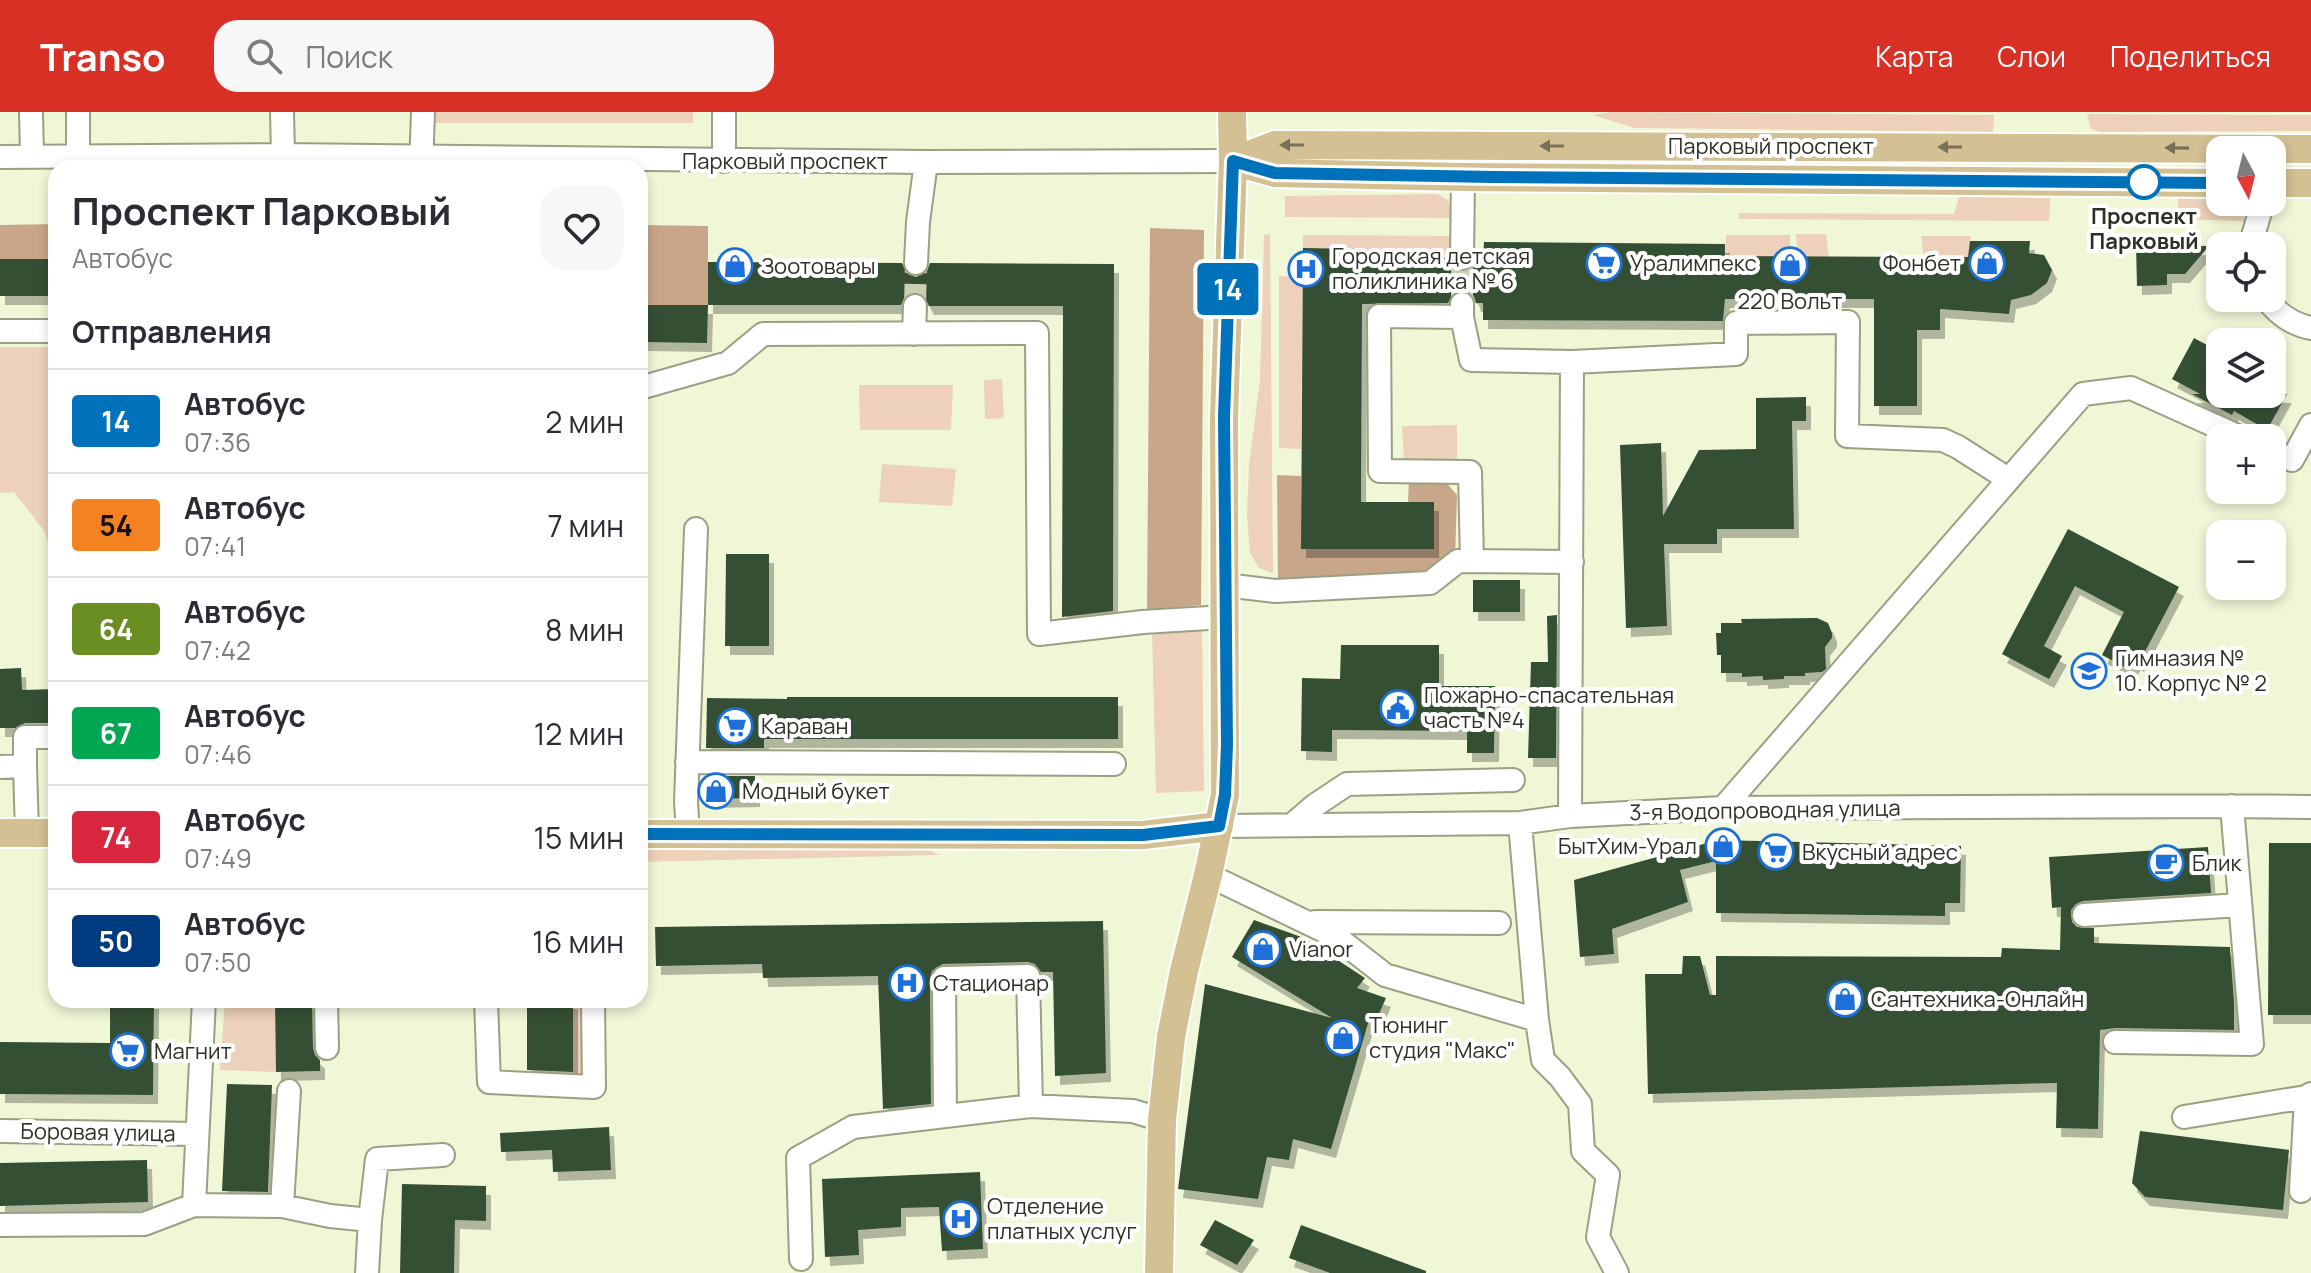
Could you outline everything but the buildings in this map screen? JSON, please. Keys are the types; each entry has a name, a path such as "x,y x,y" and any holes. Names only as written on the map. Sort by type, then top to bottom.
{"main road":[{"path":"1159,1273 1162,1120 1171,1037 1219,826 1226,782 1224,417 1232,112"},
{"name":"Парковый проспект","path":"1233,161 1275,145 2311,149"},
{"name":"Парковый проспект","path":"1233,161 1275,173 2206,183"},
{"path":"2286,183 2311,183"},
{"path":"648,834 1143,835 1219,826"},
{"path":"13,833 48,833"}],"street":[{"path":"31,112 32,155"},
{"path":"78,112 78,156"},
{"path":"282,112 283,155"},
{"path":"421,160 423,112"},
{"path":"724,112 724,161"},
{"name":"Парковый проспект","path":"189,160 283,155 382,160"},
{"name":"Парковый проспект","path":"0,157 78,156 127,160"},
{"name":"Парковый проспект","path":"648,161 1233,161"},
{"path":"916,263 926,162"},
{"path":"1462,258 1463,177"},
{"path":"914,334 915,306"},
{"path":"1472,561 1470,472 1380,471 1379,316 1462,310 1471,360 1572,362 1736,354 1736,323 1848,322 1847,436 1943,440 2008,479"},
{"path":"2278,312 2296,325 2311,328"},
{"path":"0,331 48,331"},
{"path":"648,386 728,363 763,334 1037,333 1039,634 1143,622 1225,617"},
{"path":"1570,816 1572,362"},
{"path":"1723,808 2083,394 2131,388 2211,424"},
{"path":"2286,457 2292,460 2311,425"},
{"path":"688,834 687,762 696,529"},
{"path":"1225,585 1275,591 1430,583 1458,561 1572,562"},
{"path":"13,833 25,766 25,737 48,737"},
{"path":"687,762 1114,764"},
{"path":"0,767 25,766"},
{"path":"1293,824 1347,784 1513,780"},
{"path":"2115,1042 2252,1044 2232,806"},
{"name":"3-я Водопроводная улица","path":"1219,826 1520,823 1570,816 1723,808 2311,807"},
{"path":"1520,823 1543,1060 1580,1104 1583,1151 1608,1175 1598,1237 1617,1273"},
{"path":"1208,875 1335,936 1385,975 1537,1020"},
{"path":"2084,915 2240,905"},
{"path":"1310,922 1499,923"},
{"path":"945,1116 944,978 1028,976 1031,1106"},
{"path":"194,1205 204,1008"},
{"path":"326,1008 327,1048"},
{"path":"486,1008 489,1082 594,1087 593,1008"},
{"path":"282,1206 289,1091"},
{"path":"2184,1117 2309,1095 2301,1191"},
{"path":"801,1259 798,1158 853,1127 1031,1106 1133,1111 1162,1120"},
{"name":"Боровая улица","path":"0,1131 197,1134"},
{"path":"367,1273 377,1159 443,1155"},
{"path":"0,1225 144,1224 194,1205 282,1206 370,1220"}],"shaded area":[{"path":"428,112 693,112 693,123 428,123"},
{"path":"1612,112 1994,115 1993,132 1635,128 1593,115"},
{"path":"2087,114 2311,115 2311,131 2100,132 2091,129"},
{"path":"1437,194 1448,200 1454,218 1285,217 1285,196"},
{"path":"1959,197 2050,198 2049,221 1739,219 1739,213 1954,214"},
{"path":"2178,198 2206,198 2206,216 2244,216 2244,221 2178,219"},
{"path":"48,224 48,259 0,259 0,225"},
{"path":"648,225 708,226 708,305 648,305"},
{"path":"1150,228 1204,230 1201,605 1147,610"},
{"path":"1270,234 1273,573 1259,568 1250,553 1247,515 1249,465 1260,380 1264,235"},
{"path":"1796,234 1826,234 1829,257 1798,257"},
{"path":"1303,235 1456,236 1457,258 1365,258 1364,249 1303,248"},
{"path":"1726,235 1790,235 1791,257 1725,256"},
{"path":"1921,236 1971,236 1968,257 1924,257"},
{"path":"1279,276 1303,277 1301,449 1279,448"},
{"path":"0,347 48,347 48,543 45,532 14,492 0,493"},
{"path":"1002,379 1004,418 985,419 984,380"},
{"path":"859,385 953,385 951,430 860,430"},
{"path":"1457,425 1457,464 1407,464 1404,460 1402,426"},
{"path":"882,464 956,469 952,506 879,502"},
{"path":"1277,475 1301,476 1302,549 1434,549 1434,502 1408,502 1409,479 1445,481 1457,495 1455,561 1428,581 1278,585"},
{"path":"1202,625 1204,791 1156,793 1152,630"},
{"path":"648,842 917,844 939,855 648,862"},
{"path":"224,1008 275,1008 276,1072 220,1070"},
{"path":"573,1008 586,1008 585,1075 573,1076"}],"tunnel":[{"path":"1462,258 1462,304"},
{"path":"915,306 916,263"}],"bus line":[{"name":"14","path":"648,834 1143,835 1219,826 1225,795 1227,745 1224,417 1233,161 1275,173 2206,183"}],"place":[{"name":"Проспект Парковый","path":"2144,182"},
{"name":"Уралимпекс","path":"1604,263"},
{"name":"Фонбет","path":"1987,263"},
{"name":"220 Вольт","path":"1790,265"},
{"name":"Зоотовары","path":"735,266"},
{"name":"Городская детская поликлиника № 6","path":"1306,269"},
{"name":"Гимназия № 10. Корпус № 2","path":"2089,671"},
{"name":"Пожарно-спасательная часть №4","path":"1398,708"},
{"name":"Караван","path":"735,726"},
{"name":"Модный букет","path":"716,791"},
{"name":"БытХим-Урал","path":"1723,846"},
{"name":"Вкусный адрес","path":"1776,852"},
{"name":"Блик","path":"2166,863"},
{"name":"Vianor","path":"1263,949"},
{"name":"Стационар","path":"907,983"},
{"name":"Сантехника-Онлайн","path":"1845,999"},
{"name":"Тюнинг студия \"Макс\"","path":"1343,1038"},
{"name":"Магнит","path":"128,1051"},
{"name":"Отделение платных услуг","path":"961,1219"}]}
